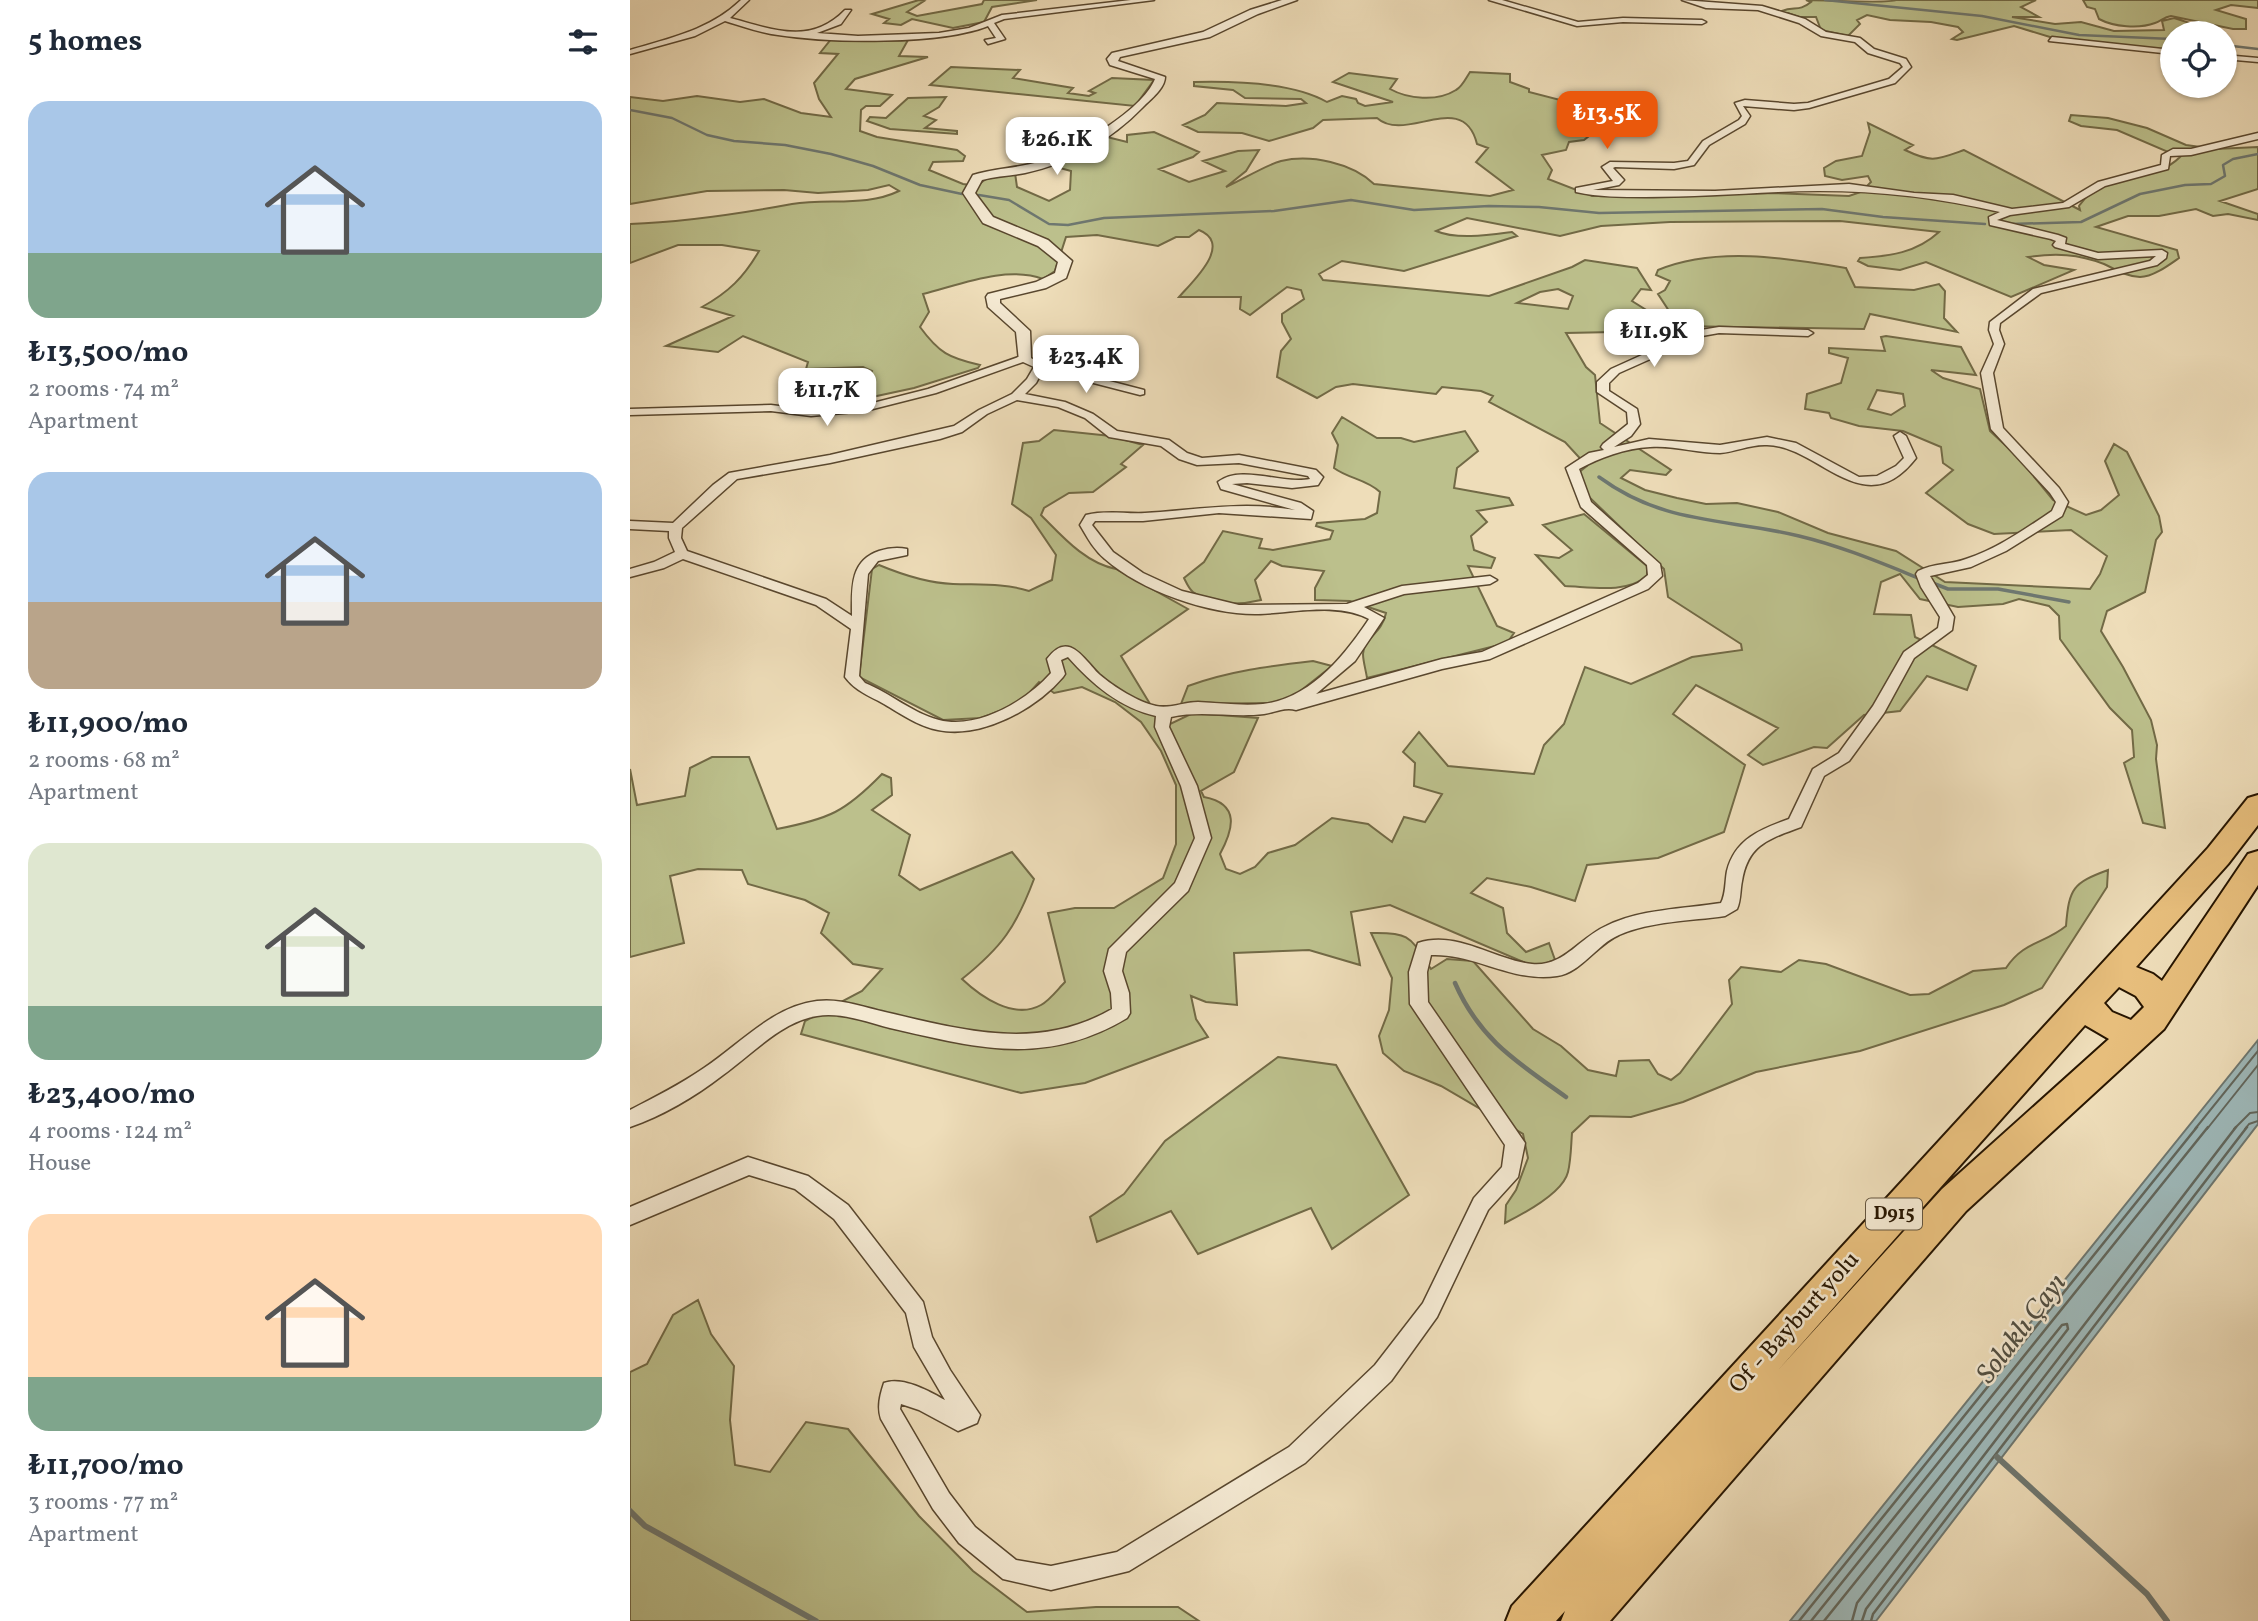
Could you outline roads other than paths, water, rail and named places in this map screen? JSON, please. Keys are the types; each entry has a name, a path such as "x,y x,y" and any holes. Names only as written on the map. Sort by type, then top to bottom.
{"highway":[{"name":"Of - Bayburt yolu","path":"1527,1621 2218,856 2258,805"},
{"name":"Of - Bayburt yolu","path":"1582,1621 1954,1200 2153,1020 2258,862"},
{"path":"2111,972 2137,979 2154,992 2161,1008"},
{"path":"2084,1003 2101,1021 2134,1036"}],"street":[{"path":"630,52 701,32 725,19 745,0"},
{"path":"725,19 776,33 858,38 939,35 971,30 989,21 1068,8 1127,5 1150,0"},
{"path":"1024,358 1023,331 993,304 993,297 1041,285 1061,275 1065,261 1043,243 988,220 969,193 977,178 1000,171 1024,169 1069,156 1130,116 1160,82 1160,77 1114,64 1112,58 1116,55 1206,35 1254,12 1292,0"},
{"path":"1493,0 1577,24 1632,19 1702,22"},
{"path":"1686,0 1706,6 1759,8 1802,21 1817,31 1862,42 1871,51 1903,61 1907,67 1892,81 1809,105 1794,107 1745,103 1738,106 1746,116 1742,122 1706,144 1692,163 1674,166 1609,165 1607,169 1619,180 1580,190 1597,194 1707,194 1849,187 1952,198 2014,212"},
{"path":"805,35 838,23 848,12"},
{"path":"988,42 1001,39 989,21"},
{"path":"2052,39 2160,51"},
{"path":"2237,58 2258,60"},
{"path":"630,1216 748,1166 801,1182 841,1212 916,1309 922,1340 942,1378 969,1415 958,1420 923,1400 892,1391 889,1411 941,1501 967,1535 1011,1571 1051,1578 1121,1563 1297,1455 1383,1373 1430,1310 1481,1204 1511,1171 1515,1143 1419,1004 1418,972 1424,948 1450,947 1532,971 1559,969 1610,932 1636,922 1725,909 1731,904 1734,869 1745,846 1768,832 1795,823 1818,773 1844,757 1879,709 1909,655 1945,630 1947,617 1923,574 1930,569 1965,564 1988,556 2058,513 2062,502 1997,429 1987,373 1999,344 1994,330 1995,322 2037,291 2153,263 2161,258 2162,253 2098,256 2059,245 2063,240 2054,236 1993,223 1992,219 2014,212 2063,206 2076,201 2090,189 2113,180 2165,167 2166,155 2172,152 2191,152 2258,136"},
{"path":"902,552 873,555 862,567 852,677 860,685 938,725 955,726 1018,709 1040,694 1058,674 1054,659 1062,651 1073,653 1096,679 1114,693 1141,708 1164,713 1192,707 1263,709 1309,704 1442,664 1485,656 1643,586 1655,576 1653,564 1584,504 1572,468 1627,433 1634,424 1633,411 1603,392 1603,382 1615,371 1699,332 1719,330 1808,333"},
{"path":"630,412 771,408 811,413 865,408 932,391 1024,358 1040,366 1140,392"},
{"path":"630,526 676,527 720,484 733,476 830,459 957,429 983,412 1016,396 1032,381 1040,366"},
{"path":"1016,396 1061,404 1089,416 1112,434 1166,443 1183,456 1201,462 1239,460 1312,472 1317,477 1314,482 1299,485 1241,477 1224,482 1225,486 1297,506 1307,511 1307,516 1280,511 1219,509 1125,518 1097,516 1090,518 1086,525 1109,556 1129,570 1210,606 1258,610 1288,607 1347,609 1363,611 1377,618 1350,658 1306,695 1263,709"},
{"path":"1593,456 1649,443 1720,449 1767,441 1792,446 1857,481 1881,479 1900,469 1910,458 1900,436"},
{"path":"676,527 675,538 682,554"},
{"path":"630,573 659,565 682,554 821,603 858,627"},
{"path":"1347,609 1402,590 1490,580"},
{"path":"633,1115 701,1081 784,1021 814,1009 846,1010 1014,1044 1060,1040 1102,1028 1121,1013 1120,993 1113,971 1118,950 1182,887 1203,838 1189,786 1162,727 1164,713"}],"water":[{"path":"2258,1040 2258,1124 1876,1621 1790,1621"}],"waterway":[{"path":"1825,0 1982,16 2079,35 2160,38"},
{"path":"2237,47 2258,49"},
{"path":"630,110 672,118 707,135 734,141 785,145 831,154 873,166 920,185 962,194"},
{"path":"2011,224 2081,222 2140,194 2185,185 2211,184 2225,176 2223,165 2233,159 2258,154"},
{"path":"979,195 1009,200 1049,224 1068,225 1104,218 1274,211 1351,200 1414,210 1489,206 1539,207 1599,213 1822,209 1883,217 1985,224"},
{"path":"1599,477 1623,493 1671,512 1815,540 1921,579"},
{"path":"1930,582 1948,589 1998,589 2069,602"},
{"path":"1455,983 1465,1003 1488,1035 1516,1061 1566,1097"},
{"path":"1997,1457 2147,1594 2167,1621"},
{"path":"630,1511 645,1526 816,1621"}],"water label":[{"name":"Solaklı Çayı","path":"2022,1329"}]}
